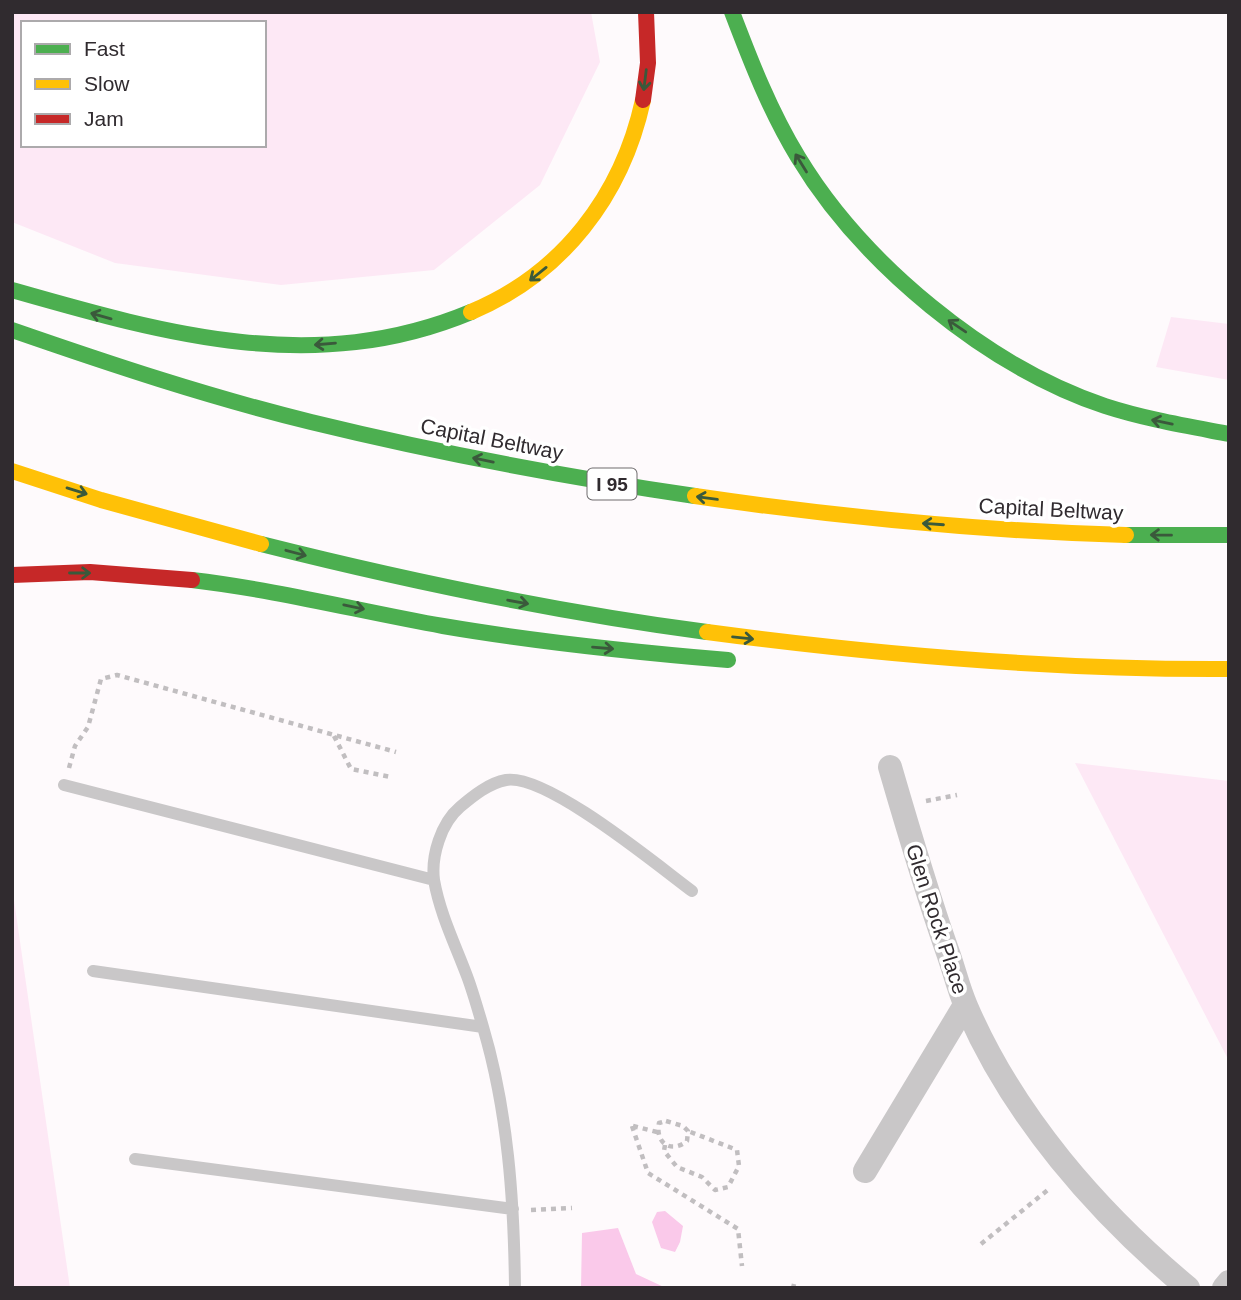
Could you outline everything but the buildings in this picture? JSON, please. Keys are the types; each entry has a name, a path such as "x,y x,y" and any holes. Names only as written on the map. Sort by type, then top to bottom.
{"highway":[{"path":"12,290 117,321 182,335 245,343 308,346 370,340 434,328 489,306 537,276 577,239 607,194 633,138 647,80 646,12"},
{"path":"732,12 748,59 800,164 837,216 882,264 936,312 1051,384 1090,400 1157,421 1229,434"},
{"name":"Capital Beltway","path":"12,330 58,347 221,397 353,432 485,461 626,487 755,505 1048,533 1229,536"},
{"path":"12,471 176,521 314,558 452,589 596,616 729,636 864,651 1031,664 1229,669"},
{"path":"12,575 106,573 187,579 263,590 442,626 588,647 738,661"},
{"path":"960,675 1029,677 1199,669"}],"street":[{"name":"Glen Rock Place","path":"865,1171 965,1005 920,874 890,767"},
{"path":"965,1005 993,1063 1063,1164 1188,1288"},
{"path":"1224,1288 1229,1282"}],"lane":[{"path":"515,1288 510,1175 492,1059 467,975 445,925 434,880 433,859 442,834 456,811 491,785 508,779 546,790 586,813 692,891"},
{"path":"64,785 434,880"},
{"path":"93,971 483,1027"},
{"path":"135,1159 513,1209"}],"path":[{"path":"64,785 75,746 88,727 101,679 117,675 396,752"},
{"path":"333,735 351,769 391,777"},
{"path":"665,1145 664,1152 677,1167 702,1177 715,1190 728,1187 739,1166 737,1150 666,1121 659,1123 657,1132 660,1142 680,1147 687,1141 688,1131"},
{"path":"657,1132 632,1126 648,1173 738,1229 742,1266"},
{"path":"981,1244 1049,1189"},
{"path":"513,1209 572,1208"}],"shaded area":[{"path":"12,12 591,12 600,62 540,185 434,270 281,285 115,263 12,222"},
{"path":"1171,317 1229,324 1229,380 1156,367"},
{"path":"1075,763 1229,781 1229,1061"},
{"path":"12,886 70,1288 12,1288"},
{"path":"665,1211 683,1226 675,1252 661,1248 652,1222 657,1212"},
{"path":"618,1228 636,1274 666,1288 581,1288 582,1233"}],"traffic: fast":[{"path":"732,12 770,104 798,157 856,235 892,272 931,306 972,338 1060,388 1120,411 1229,434"},
{"path":"12,290 127,321 184,333 241,342 298,345 355,342 413,332 471,312"},
{"path":"12,330 160,379 311,422 502,463 695,496"},
{"path":"1126,535 1229,535"},
{"path":"261,544 482,594 707,632"},
{"path":"192,580 255,589 478,632 728,660"}],"traffic: slow":[{"path":"471,312 504,296 533,276 560,254 583,228 620,168 643,100"},
{"path":"12,471 101,500 261,544"},
{"path":"695,496 910,522 1126,535"},
{"path":"707,632 967,660 1098,667 1229,669"}],"traffic: jam":[{"path":"643,100 648,63 646,12"},
{"path":"12,575 90,572 192,580"}]}
